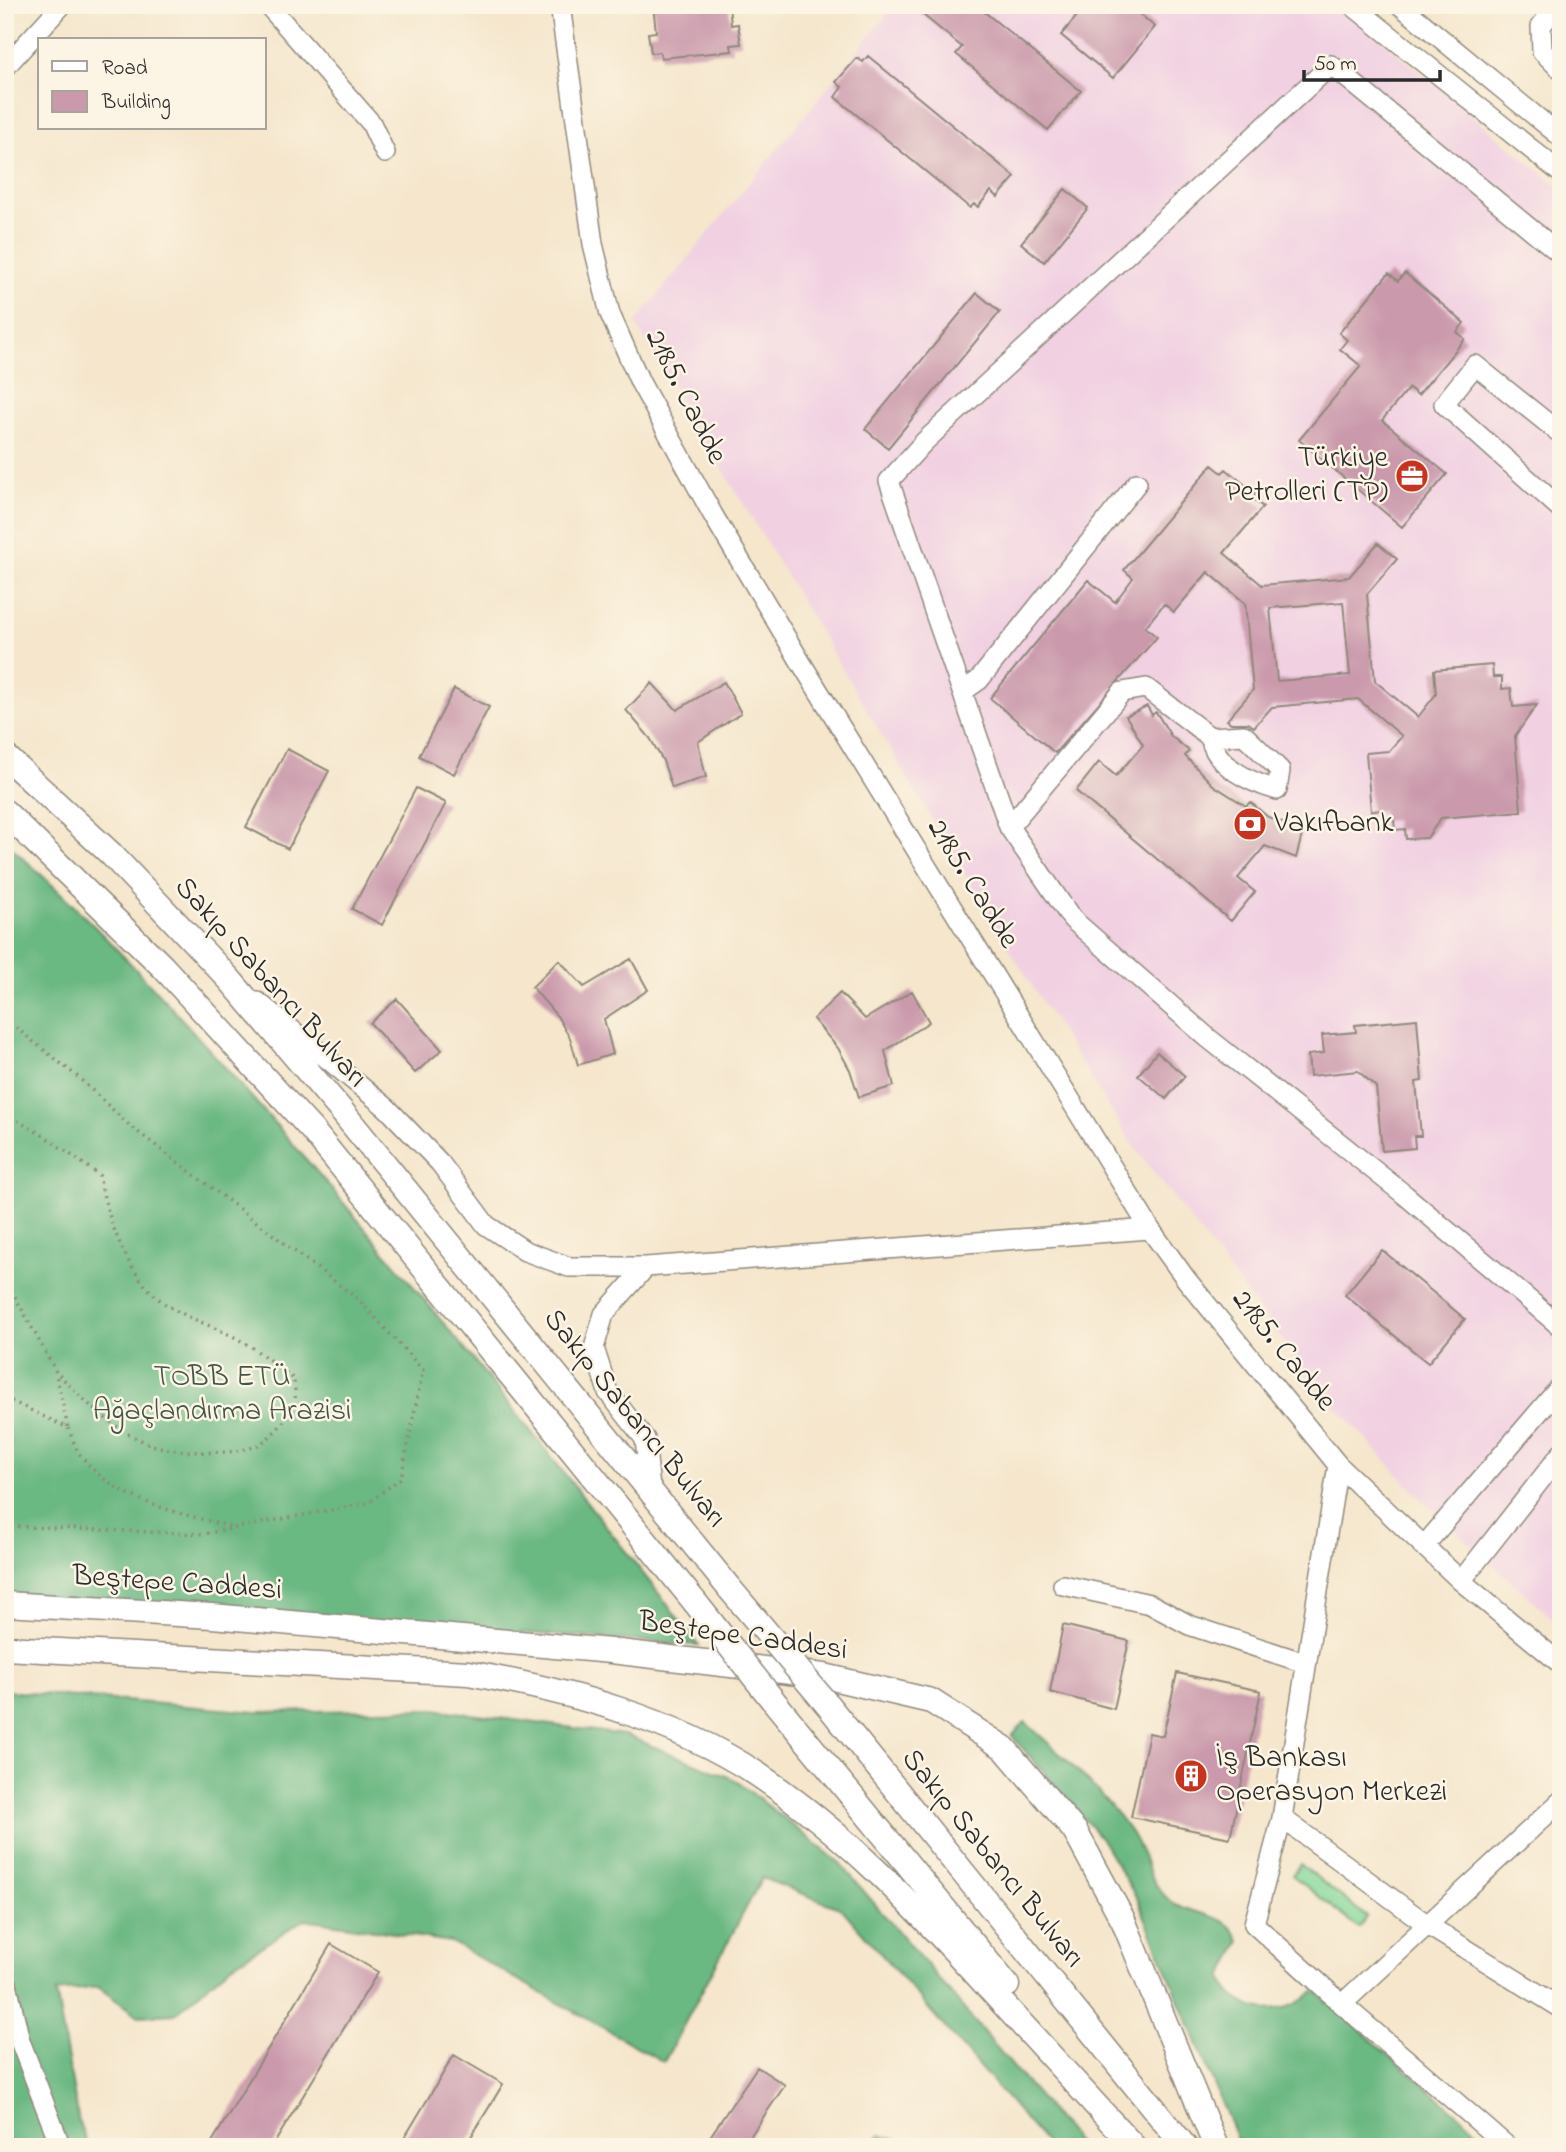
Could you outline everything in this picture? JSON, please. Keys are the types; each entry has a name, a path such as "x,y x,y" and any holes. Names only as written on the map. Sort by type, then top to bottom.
{"main road":[{"name":"Sakıp Sabancı Bulvarı","path":"5,756 111,855 230,980 340,1109 1185,2147"},
{"path":"5,812 163,967 312,1130 772,1699 1140,2147"},
{"name":"Beştepe Caddesi","path":"5,1604 212,1616 625,1652 824,1676 931,1701 1004,1748 1075,1831 1123,1920 1216,2147"},
{"path":"5,1648 468,1673 530,1684 648,1719 704,1744 756,1774 824,1824 932,1926 1134,2147"}],"street":[{"path":"5,67 62,5"},
{"path":"268,5 371,123 385,153"},
{"name":"2185. Cadde","path":"560,5 593,244 610,314 640,382 713,515 800,661 1150,1230 1186,1279 1338,1465 1461,1581 1561,1664"},
{"path":"1352,5 1561,173"},
{"path":"1400,5 1561,137"},
{"path":"1557,5 1541,26 1542,51 1561,70"},
{"path":"1561,254 1331,65 923,442 889,481 1009,827 1072,919 1208,1038 1405,1195 1561,1327"},
{"path":"1561,434 1475,365 1444,404 1561,509"},
{"path":"962,692 979,680 1137,483"},
{"path":"1009,827 1122,692 1146,688 1210,737"},
{"path":"230,980 387,1108 440,1163 486,1225 525,1251 569,1267 646,1267 1150,1230"},
{"path":"646,1267 604,1314 594,1348 608,1392 645,1439 650,1488"},
{"path":"1423,1547 1561,1386"},
{"path":"1461,1581 1561,1454"},
{"path":"1338,1465 1282,1818 1254,1924 1508,2147"},
{"path":"1063,1585 1150,1604 1189,1625 1305,1663"},
{"path":"1342,2004 1561,1801"},
{"path":"1282,1818 1429,1926 1561,2008"},
{"path":"5,1975 20,2041 61,2147"}],"path":[{"path":"5,1019 78,1077 130,1126 359,1300 423,1370 401,1478 368,1503 203,1534 5,1526"},
{"path":"5,1114 46,1137 99,1175 103,1196 117,1232 144,1283 162,1302 238,1339 294,1379 295,1403 279,1427 257,1445 188,1453 148,1443 116,1426 84,1401 55,1370 5,1278"},
{"path":"55,1370 68,1428 80,1456 108,1484 149,1503 235,1528"},
{"path":"5,1398 68,1428"}],"shaded area":[{"path":"895,5 1339,5 1561,189 1561,1626 1427,1505 1319,1388 1135,1148 1030,983 635,323"}],"green space":[{"name":"TOBB ETÜ Ağaçlandırma Arazisi","path":"5,842 69,901 130,963 305,1158 477,1364 699,1645 30,1599 5,1594"},
{"path":"5,1691 257,1712 434,1709 625,1735 734,1779 840,1863 1081,2147 1049,2147 842,1909 762,1878 664,2062 451,1942 305,1919 229,1967 175,2014 138,2016 98,1987 56,1992 79,2123 89,2147 5,2147"},
{"path":"1025,1722 1106,1801 1135,1839 1155,1882 1166,1897 1175,1904 1217,1918 1234,1931 1240,1942 1222,1978 1233,1995 1250,2006 1270,2010 1291,2006 1315,1991 1496,2147 1240,2147 1138,1900 1100,1837 1012,1736"},
{"path":"1300,1864 1367,1917 1359,1928 1292,1875"},
{"path":"880,2135 930,2147 869,2147"}],"building":[{"path":"653,5 729,5 731,25 738,24 741,44 731,45 732,51 661,58 660,52 651,53 648,33 656,32"},
{"path":"911,5 976,5 1081,91 1048,130 956,54 962,47"},
{"path":"1086,5 1129,5 1155,27 1113,78 1061,35"},
{"path":"868,56 1015,177 998,197 991,191 978,207 974,204 970,208 835,97 842,87 836,82 857,58 863,62"},
{"path":"1065,189 1088,208 1044,262 1021,243"},
{"path":"1389,273 1398,281 1405,273 1464,323 1457,332 1465,339 1418,395 1409,388 1382,420 1447,474 1402,527 1299,440 1361,366 1340,349 1347,340 1339,333"},
{"path":"977,293 1000,312 888,448 865,429"},
{"path":"1212,465 1222,473 1226,469 1256,494 1253,499 1263,507 1224,553 1262,585 1349,577 1378,543 1397,559 1367,594 1375,681 1418,717 1436,694 1434,670 1492,665 1493,677 1502,677 1502,689 1511,688 1513,707 1537,705 1515,736 1521,811 1441,818 1427,838 1406,839 1405,829 1395,830 1394,820 1383,821 1382,810 1371,811 1366,753 1389,751 1402,736 1358,699 1272,707 1254,727 1248,723 1231,723 1227,720 1253,690 1245,603 1208,572 1174,612 1164,604 1145,627 1157,637 1055,753 990,698 1088,580 1115,602 1133,578 1124,570","holes":["1343,602 1350,675 1277,681 1270,608"]},
{"path":"724,682 741,713 698,742 706,777 672,788 663,761 650,738 626,710 652,683 677,710"},
{"path":"454,689 489,707 454,774 419,756"},
{"path":"1147,706 1152,715 1156,712 1171,736 1189,751 1185,756 1213,785 1246,806 1250,802 1268,817 1294,827 1292,832 1302,835 1296,858 1265,846 1238,878 1255,892 1231,921 1076,791 1099,762 1116,776 1143,745 1126,716"},
{"path":"287,749 329,771 288,849 246,827"},
{"path":"416,788 446,803 382,925 352,909"},
{"path":"631,959 648,990 604,1019 613,1054 578,1065 570,1038 557,1016 532,987 559,960 584,987"},
{"path":"912,991 929,1022 885,1051 894,1086 859,1097 850,1070 838,1048 813,1019 840,993 865,1019"},
{"path":"397,999 442,1050 415,1073 370,1023"},
{"path":"1417,1019 1422,1081 1416,1082 1421,1136 1414,1136 1415,1148 1382,1151 1376,1087 1358,1071 1310,1076 1308,1055 1324,1053 1322,1035 1356,1032 1355,1025"},
{"path":"1157,1052 1185,1076 1166,1099 1138,1075"},
{"path":"1382,1250 1465,1319 1428,1363 1345,1295"},
{"path":"1063,1625 1129,1641 1114,1709 1050,1692"},
{"name":"İş Bankası Operasyon Merkezi","path":"1177,1673 1261,1691 1230,1838 1131,1817 1149,1733 1163,1736"},
{"path":"331,1944 378,1972 272,2147 209,2147"},
{"path":"454,2055 503,2084 465,2147 399,2147"},
{"path":"757,2067 785,2085 743,2147 703,2147"}],"place":[{"name":"Türkiye Petrolleri (TP)","path":"1412,476"},
{"name":"Vakıfbank","path":"1250,824"},
{"name":"İş Bankası Operasyon Merkezi","path":"1191,1776"}]}
